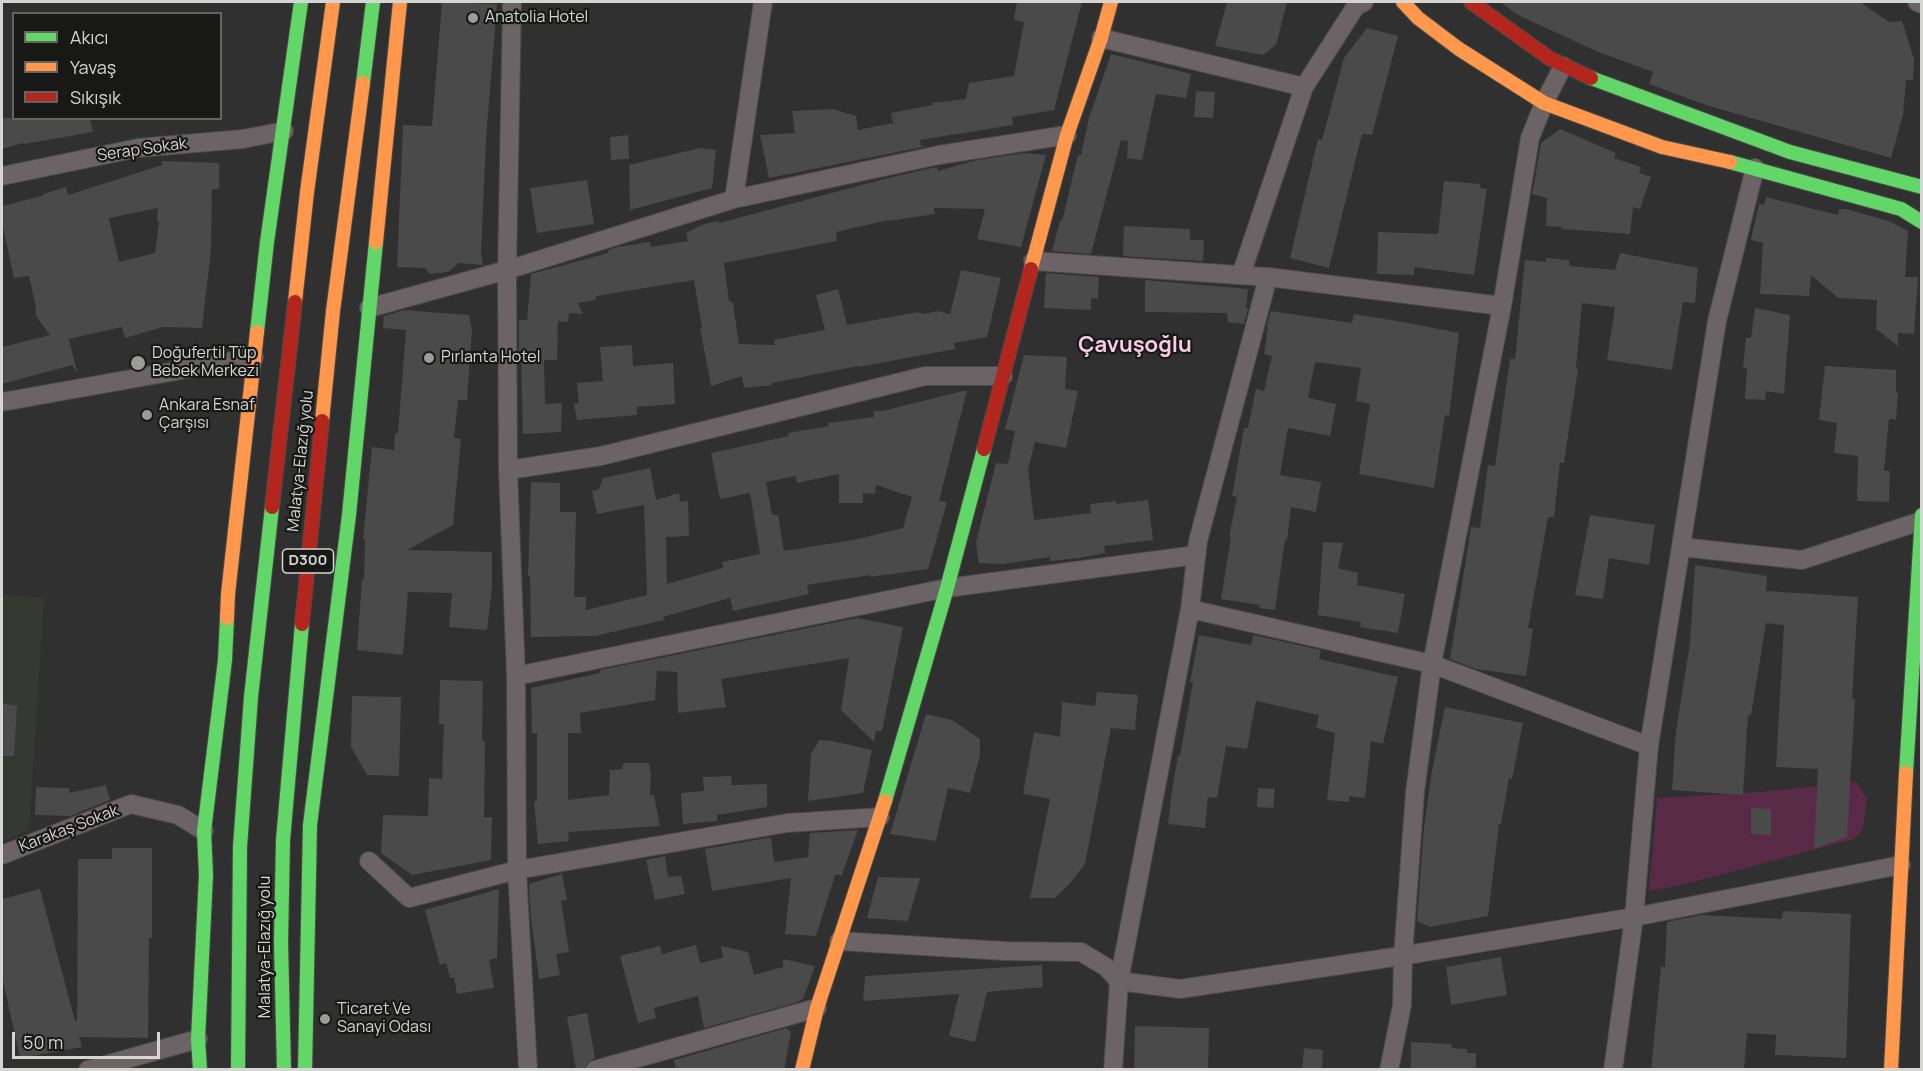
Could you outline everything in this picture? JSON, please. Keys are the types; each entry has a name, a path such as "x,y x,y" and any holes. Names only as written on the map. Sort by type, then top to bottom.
{"main road":[{"path":"200,1070 198,1039 206,875 204,831 225,660 228,594 267,242 301,2"},
{"name":"D300","path":"238,1070 240,848 250,697 307,192 333,2"},
{"name":"Malatya-Elazığ yolu","path":"284,1070 281,942 283,840 294,703 333,311 373,2"},
{"path":"366,55 399,2"},
{"path":"305,1070 310,825 349,515 399,2"},
{"path":"802,1070 817,1008 880,817 947,588 1067,135 1101,38 1111,2"},
{"path":"1402,2 1418,18 1459,49 1544,103 1662,147 1755,168 1900,209 1922,222"},
{"path":"1471,2 1563,66 1790,152 1922,187"},
{"path":"1900,209 1922,195"},
{"path":"323,604 349,515"},
{"path":"1891,1070 1901,865 1918,625 1922,515"},
{"path":"218,714 264,574"},
{"path":"294,703 314,637"}],"street":[{"path":"512,2 507,270 508,470 516,676 517,870 528,1070"},
{"path":"734,199 763,2"},
{"path":"1241,275 1304,87 1356,6 1364,2"},
{"path":"1917,2 1922,4"},
{"path":"1101,38 1304,87"},
{"path":"1389,1070 1402,1005 1403,956 1415,792 1432,664 1502,306 1530,138 1544,103 1563,66"},
{"name":"Serap Sokak","path":"2,176 138,148 243,139 284,131"},
{"path":"369,308 507,270 734,199 939,155 1067,135"},
{"path":"1613,1070 1634,917 1648,746 1717,321 1755,168"},
{"path":"1033,261 1268,277 1502,306"},
{"path":"1113,1070 1119,981 1190,609 1198,541 1268,277"},
{"path":"2,402 254,357"},
{"path":"508,470 601,456 924,376 1003,376"},
{"path":"1681,547 1802,560 1921,521"},
{"path":"516,676 947,588 1196,555"},
{"path":"1190,609 1432,664 1648,746"},
{"name":"Karakaş Sokak","path":"2,855 131,804 178,815 204,831"},
{"path":"369,861 409,898 517,870 787,823 880,817"},
{"path":"839,941 1005,951 1081,952 1106,967 1119,981 1180,989 1403,956 1634,917 1901,865"},
{"path":"595,1070 817,1008"},
{"path":"88,1070 198,1039"}],"shaded area":[{"path":"2,594 44,598 29,830 2,842"},
{"path":"1857,782 1867,800 1863,829 1854,839 1686,884 1649,891 1657,798 1760,792"}],"building":[{"path":"442,2 497,4 486,138 481,253 483,265 459,263 448,272 430,274 425,268 397,267 403,125 432,126"},
{"path":"1017,2 1082,2 1054,110 1012,117 1013,125 920,140 921,146 927,146 769,178 760,135 795,133 792,111 833,109 856,116 858,130 893,123 891,113 933,105 932,103 966,99 969,83 1014,76 1024,22 1014,20"},
{"path":"1227,2 1287,2 1276,45 1263,55 1215,46"},
{"path":"1500,2 1860,2 1889,22 1902,21 1914,59 1913,80 1906,80 1903,115 1891,158 1706,105 1649,84 1653,72 1596,51 1518,15"},
{"path":"1367,28 1398,36 1372,135 1362,134 1329,268 1290,258 1318,139 1322,140 1344,58"},
{"path":"1111,54 1191,74 1186,98 1156,94 1142,160 1127,158 1128,141 1121,140 1091,254 1052,251 1060,221 1062,221 1078,155 1081,155 1089,118"},
{"path":"1196,91 1215,92 1213,118 1194,117"},
{"path":"2,118 90,120 93,132 23,143 2,149"},
{"path":"1560,129 1616,153 1614,158 1641,167 1639,173 1651,177 1640,209 1633,207 1630,234 1546,226 1547,198 1532,194 1541,143"},
{"path":"628,135 629,159 611,160 610,137"},
{"path":"700,148 716,150 712,188 630,210 629,165"},
{"path":"1024,153 1046,155 1021,247 977,239 985,209 934,208 935,214 888,220 836,232 837,241 724,263 729,301 733,303 739,344 775,345 774,340 825,330 816,295 838,289 847,325 918,312 924,314 938,311 950,314 961,270 1001,278 987,337 954,343 955,349 858,366 772,383 772,385 744,388 742,376 711,386 694,280 596,296 596,300 578,303 583,314 569,313 568,322 558,321 557,360 544,360 545,404 562,403 561,432 523,434 519,320 527,320 531,274 608,253 608,250 617,247 650,242 651,247 688,241 686,233 704,224 719,221 719,223 892,177 937,167 938,171 977,160"},
{"path":"162,161 219,163 219,189 212,189 211,251 202,328 163,327 125,338 122,327 69,339 77,372 72,365 2,384 2,347 50,335 36,316 29,276 14,278 2,223 2,206 66,187 68,195 162,165","holes":["158,208 157,221 159,222 155,253 119,262 109,218"]},
{"path":"587,180 594,224 537,233 530,188"},
{"path":"1444,181 1480,184 1480,188 1487,189 1474,275 1414,267 1414,275 1377,274 1378,232 1438,234"},
{"path":"1766,197 1838,215 1839,209 1846,209 1889,221 1908,231 1905,277 1918,277 1914,334 1898,333 1898,346 1876,329 1877,300 1838,298 1811,275 1809,296 1760,294 1763,243 1751,240 1759,204 1764,205"},
{"path":"1124,226 1190,229 1190,240 1204,240 1203,261 1123,256"},
{"path":"1620,253 1698,268 1695,303 1683,302 1672,370 1607,360 1615,307 1582,303 1576,368 1578,369 1564,463 1560,463 1554,517 1548,517 1528,628 1533,629 1526,676 1476,669 1450,659 1471,527 1480,528 1488,465 1495,466 1510,359 1515,359 1525,260 1546,262 1546,258 1569,260 1569,266 1615,270"},
{"path":"1046,273 1099,277 1098,299 1091,298 1091,310 1044,308"},
{"path":"1145,280 1248,289 1246,308 1248,308 1244,324 1228,322 1227,313 1145,312"},
{"path":"1755,308 1790,315 1784,394 1766,391 1765,400 1745,399 1747,368 1743,368 1746,338 1751,338"},
{"path":"404,310 469,315 472,330 467,400 458,400 454,438 461,439 453,525 407,550 492,552 492,588 487,630 449,627 452,593 408,592 403,655 357,650 362,579 364,580 365,540 363,539 372,447 394,450 395,433 398,433 406,330 383,328 384,316"},
{"path":"1271,311 1352,323 1354,314 1459,333 1449,416 1445,415 1434,488 1359,474 1370,404 1356,401 1361,368 1315,362 1308,398 1336,404 1330,436 1288,428 1280,475 1321,482 1316,512 1291,507 1275,610 1259,608 1260,605 1221,599 1237,497 1232,496 1244,428 1248,428 1256,389 1264,391 1272,356 1264,354 1268,327 1266,327"},
{"path":"632,345 633,366 673,363 675,404 637,407 637,415 577,420 574,403 579,403 577,383 603,381 600,347"},
{"path":"1024,355 1067,357 1065,389 1078,391 1066,448 1035,442 1028,469 1034,520 1091,513 1090,504 1148,500 1153,540 1104,546 1105,553 1079,558 1050,561 1050,557 1003,564 979,563 976,542 996,463 1008,464 1015,431 1005,429"},
{"path":"1825,366 1896,370 1896,392 1898,393 1896,420 1889,419 1884,471 1890,471 1889,502 1857,501 1858,456 1834,453 1837,423 1819,420"},
{"path":"967,390 939,501 947,502 928,569 807,585 809,594 733,611 730,598 663,617 664,620 595,636 531,637 530,576 528,576 531,482 560,483 560,512 576,512 574,597 586,597 586,610 647,595 644,505 597,514 592,491 599,489 603,478 650,468 656,500 679,493 680,502 688,501 689,536 666,537 667,584 723,568 722,562 760,554 750,493 720,499 711,453 789,436 788,433 829,426 828,423 874,417 874,411","holes":["839,474 839,503 863,503 863,493 875,494 876,485 912,497 903,528 853,540 784,551 778,515 772,515 766,482 796,476 797,483"]},
{"path":"1590,515 1655,525 1649,565 1609,558 1603,599 1575,595"},
{"path":"1323,542 1343,543 1338,568 1358,573 1357,585 1405,594 1398,633 1360,627 1361,622 1318,615"},
{"path":"1695,565 1767,576 1766,591 1858,597 1847,837 1814,849 1818,769 1776,767 1784,625 1766,623 1751,715 1748,715 1743,795 1672,790 1676,731 1690,643"},
{"path":"857,618 903,627 882,731 876,731 874,742 841,710 849,658 721,679 726,707 678,713 677,672 657,671 655,700 580,713 581,733 568,733 568,800 609,795 610,770 622,769 624,763 649,763 650,795 654,795 660,826 568,832 569,841 538,844 534,802 537,801 537,733 532,733 531,688 600,673 600,670"},
{"path":"1199,635 1251,645 1253,635 1321,650 1319,659 1398,677 1383,744 1371,741 1365,798 1349,796 1349,802 1327,800 1335,733 1316,728 1319,715 1256,701 1247,749 1226,746 1217,798 1208,797 1205,828 1168,824"},
{"path":"440,680 483,681 484,817 492,817 491,860 412,875 381,853 383,815 428,816 429,778 442,779 444,724 439,724"},
{"path":"1097,692 1138,695 1135,730 1111,728 1085,864 1055,898 1030,898 1050,799 1023,794 1034,732 1060,737 1062,702 1095,706"},
{"path":"352,696 401,697 399,776 367,775 351,747"},
{"path":"2,703 17,706 14,756 2,756"},
{"path":"1445,707 1523,723 1512,779 1509,778 1501,824 1499,824 1488,916 1430,927 1417,921 1424,827"},
{"path":"926,714 952,720 980,739 980,755 970,793 948,788 936,841 890,834"},
{"path":"819,740 872,750 863,793 808,801 811,754"},
{"path":"731,776 732,785 767,784 767,807 717,815 717,821 683,824 681,793 704,791 703,777"},
{"path":"106,785 110,800 70,816 35,815 36,787 69,788 69,793"},
{"path":"1258,788 1275,789 1273,808 1257,807"},
{"path":"1751,808 1771,809 1771,835 1751,834"},
{"path":"858,830 842,875 835,875 816,936 785,934 791,878 712,891 705,849 771,838 774,862 808,857 810,833"},
{"path":"112,848 152,848 152,938 149,938 148,1038 79,1037 82,1047 20,1058 2,976 2,899 40,889 75,1021 77,1020 78,859 112,859"},
{"path":"665,856 668,877 681,876 685,894 655,900 646,860"},
{"path":"562,874 567,900 561,901 569,952 556,954 560,975 539,979 529,884"},
{"path":"878,877 920,878 908,921 867,918"},
{"path":"499,889 497,958 489,960 494,988 457,994 454,977 450,978 446,963 440,965 425,910"},
{"path":"1783,911 1851,914 1846,1058 1775,1055 1776,1035 1747,1033 1744,1070 1651,1070 1661,967 1665,967 1667,922 1701,915 1782,919"},
{"path":"696,945 700,963 723,958 721,946 748,952 754,975 783,967 783,959 815,966 803,999 795,1003 704,1028 698,996 654,1008 656,1018 638,1023 620,956 660,946 662,954"},
{"path":"1501,957 1507,995 1451,1005 1446,967"},
{"path":"1042,965 1043,987 987,992 975,1042 949,1036 959,994 863,1001 865,976"},
{"path":"587,1013 595,1058 587,1063 584,1070 576,1070 567,1017"},
{"path":"1135,1026 1209,1028 1208,1070 1134,1070"},
{"path":"786,1028 791,1032 784,1070 676,1070 674,1060"},
{"path":"1411,1042 1451,1044 1452,1048 1467,1049 1467,1053 1476,1053 1476,1070 1411,1070"},
{"path":"1304,1048 1323,1050 1322,1070 1302,1070"}],"traffic: fast":[{"path":"257,332 267,242 301,2"},
{"path":"363,83 373,2"},
{"path":"1591,78 1790,152 1922,187"},
{"path":"1730,162 1901,209 1922,222"},
{"path":"305,1070 310,825 349,515 376,242"},
{"path":"885,801 947,588 984,449"},
{"path":"238,1070 240,847 251,697 272,507"},
{"path":"1906,773 1922,515"},
{"path":"200,1070 198,1039 206,875 204,831 225,660 227,618"},
{"path":"284,1070 281,942 283,840 302,624"}],"traffic: slow":[{"path":"295,302 307,192 333,2"},
{"path":"376,242 400,2"},
{"path":"1031,269 1067,135 1101,38 1111,2"},
{"path":"1403,2 1418,18 1459,49 1544,103 1662,147 1730,162"},
{"path":"322,421 333,311 363,83"},
{"path":"227,618 257,332"},
{"path":"1891,1070 1906,773"},
{"path":"802,1070 817,1008 885,801"}],"traffic: jam":[{"path":"1471,2 1549,58 1591,78"},
{"path":"984,449 1031,269"},
{"path":"272,507 295,302"},
{"path":"302,624 322,421"}],"place":[{"name":"Anatolia Hotel","path":"473,18"},
{"name":"Pırlanta Hotel","path":"429,358"},
{"name":"Doğufertil Tüp Bebek Merkezi","path":"138,363"},
{"name":"Ankara Esnaf Çarşısı","path":"147,415"},
{"name":"Ticaret Ve Sanayi Odası","path":"325,1019"}],"district":[{"name":"Çavuşoğlu","path":"1135,346"}]}
